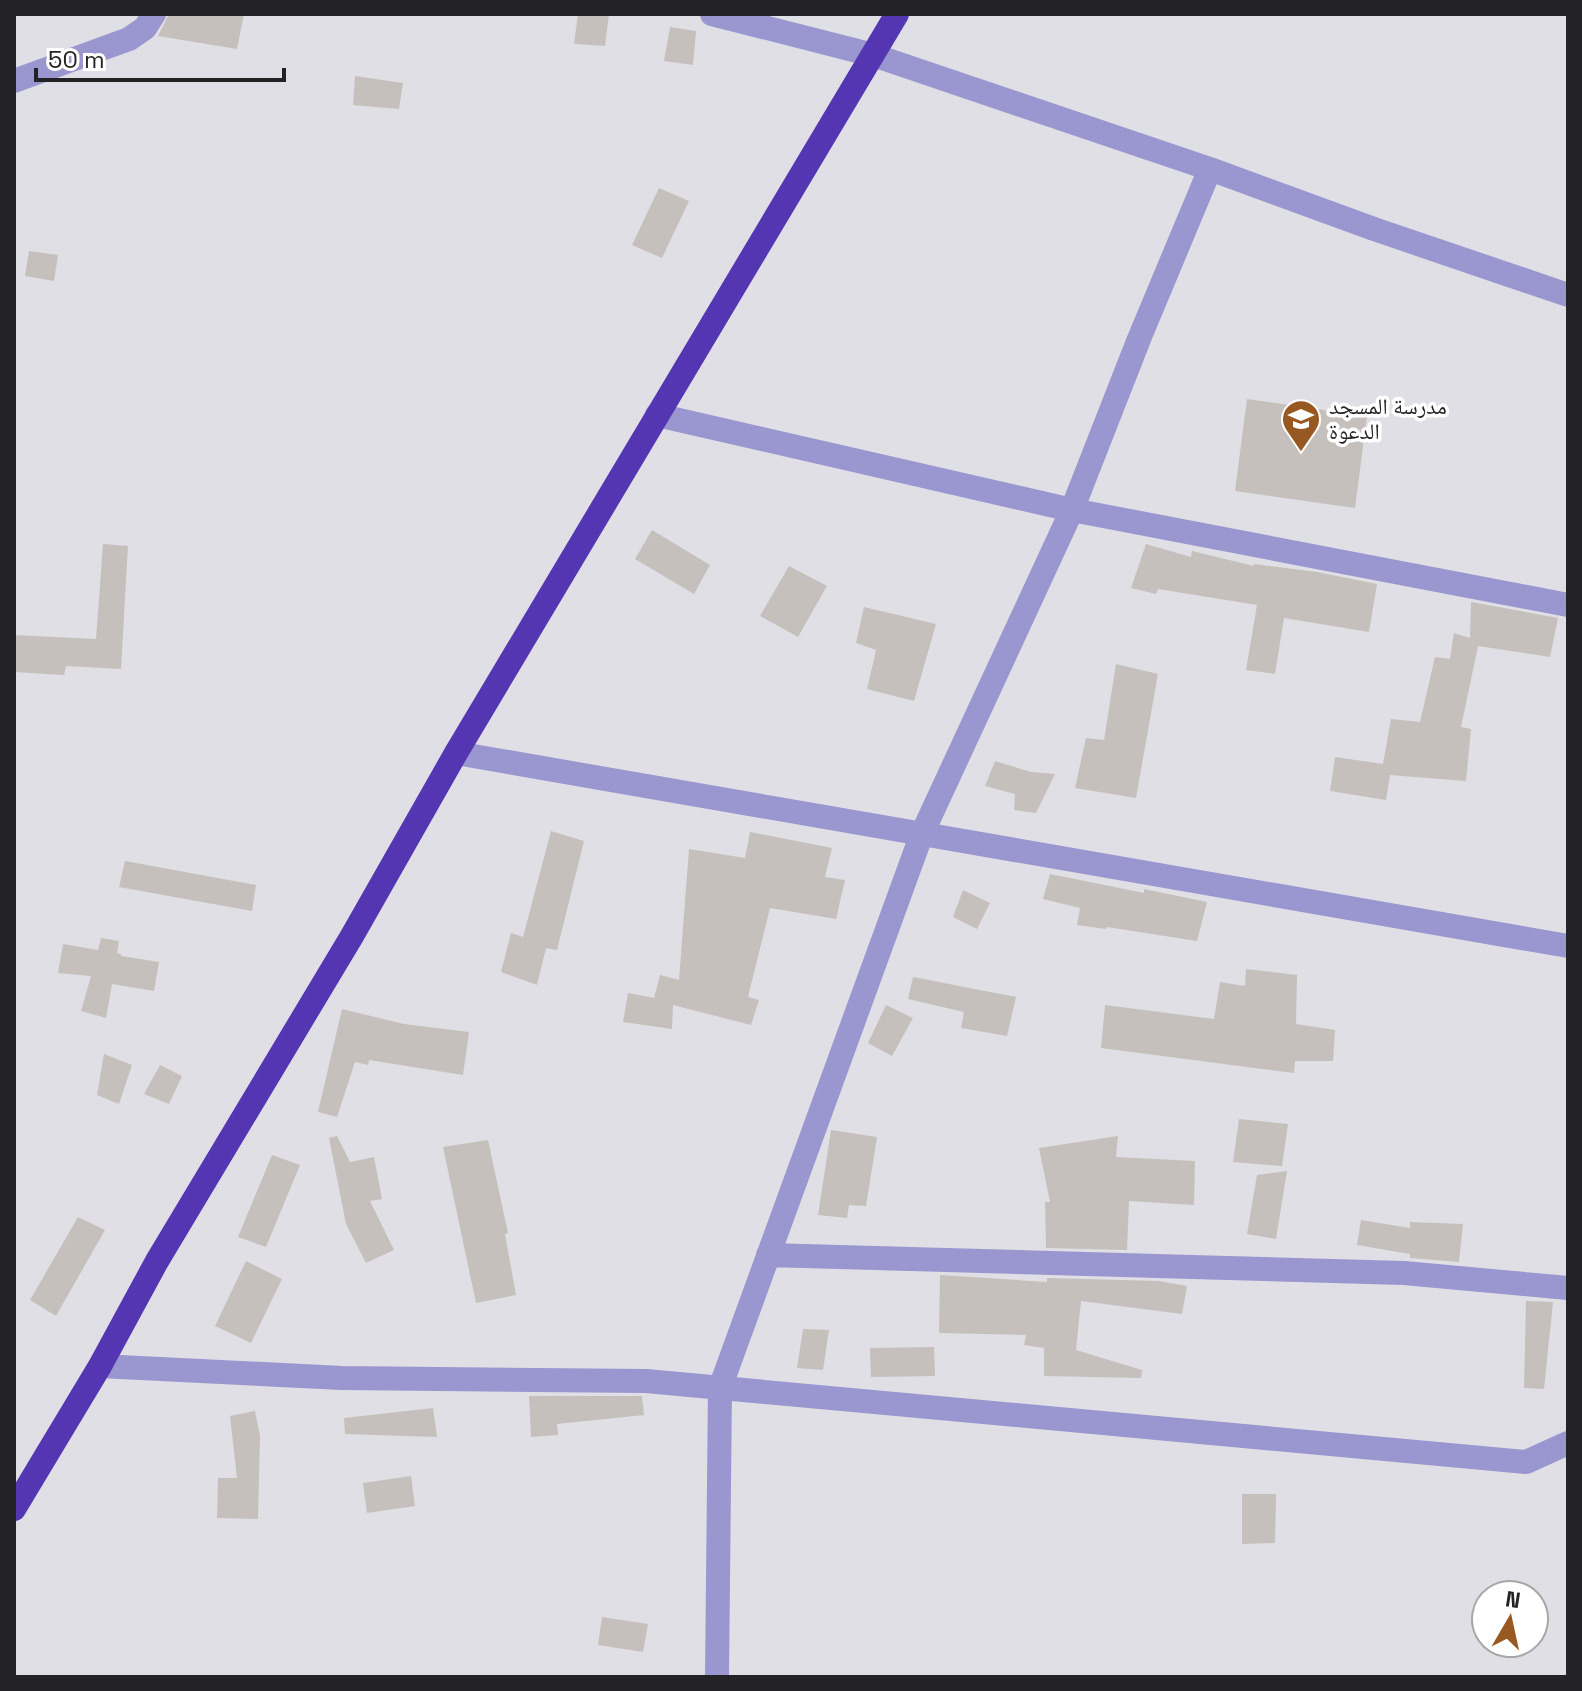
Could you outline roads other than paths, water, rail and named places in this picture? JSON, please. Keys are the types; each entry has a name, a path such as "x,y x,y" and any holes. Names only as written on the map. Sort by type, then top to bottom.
{"highway":[{"path":"14,1509 22,1480 100,1366 157,1261 352,936 456,753 897,14"}],"street":[{"path":"14,81 129,39 145,28 154,14"},
{"path":"712,14 873,55 1568,295"},
{"path":"717,1677 720,1388 921,836 1072,510 1210,169"},
{"path":"657,415 1072,510 1568,605"},
{"path":"456,753 1568,946"},
{"path":"768,1255 1404,1273 1568,1288"},
{"path":"100,1366 342,1378 646,1381 1526,1462 1568,1443"}],"place":[{"name":"مدرسة المسجد الدعوة","path":"1301,453"}]}
